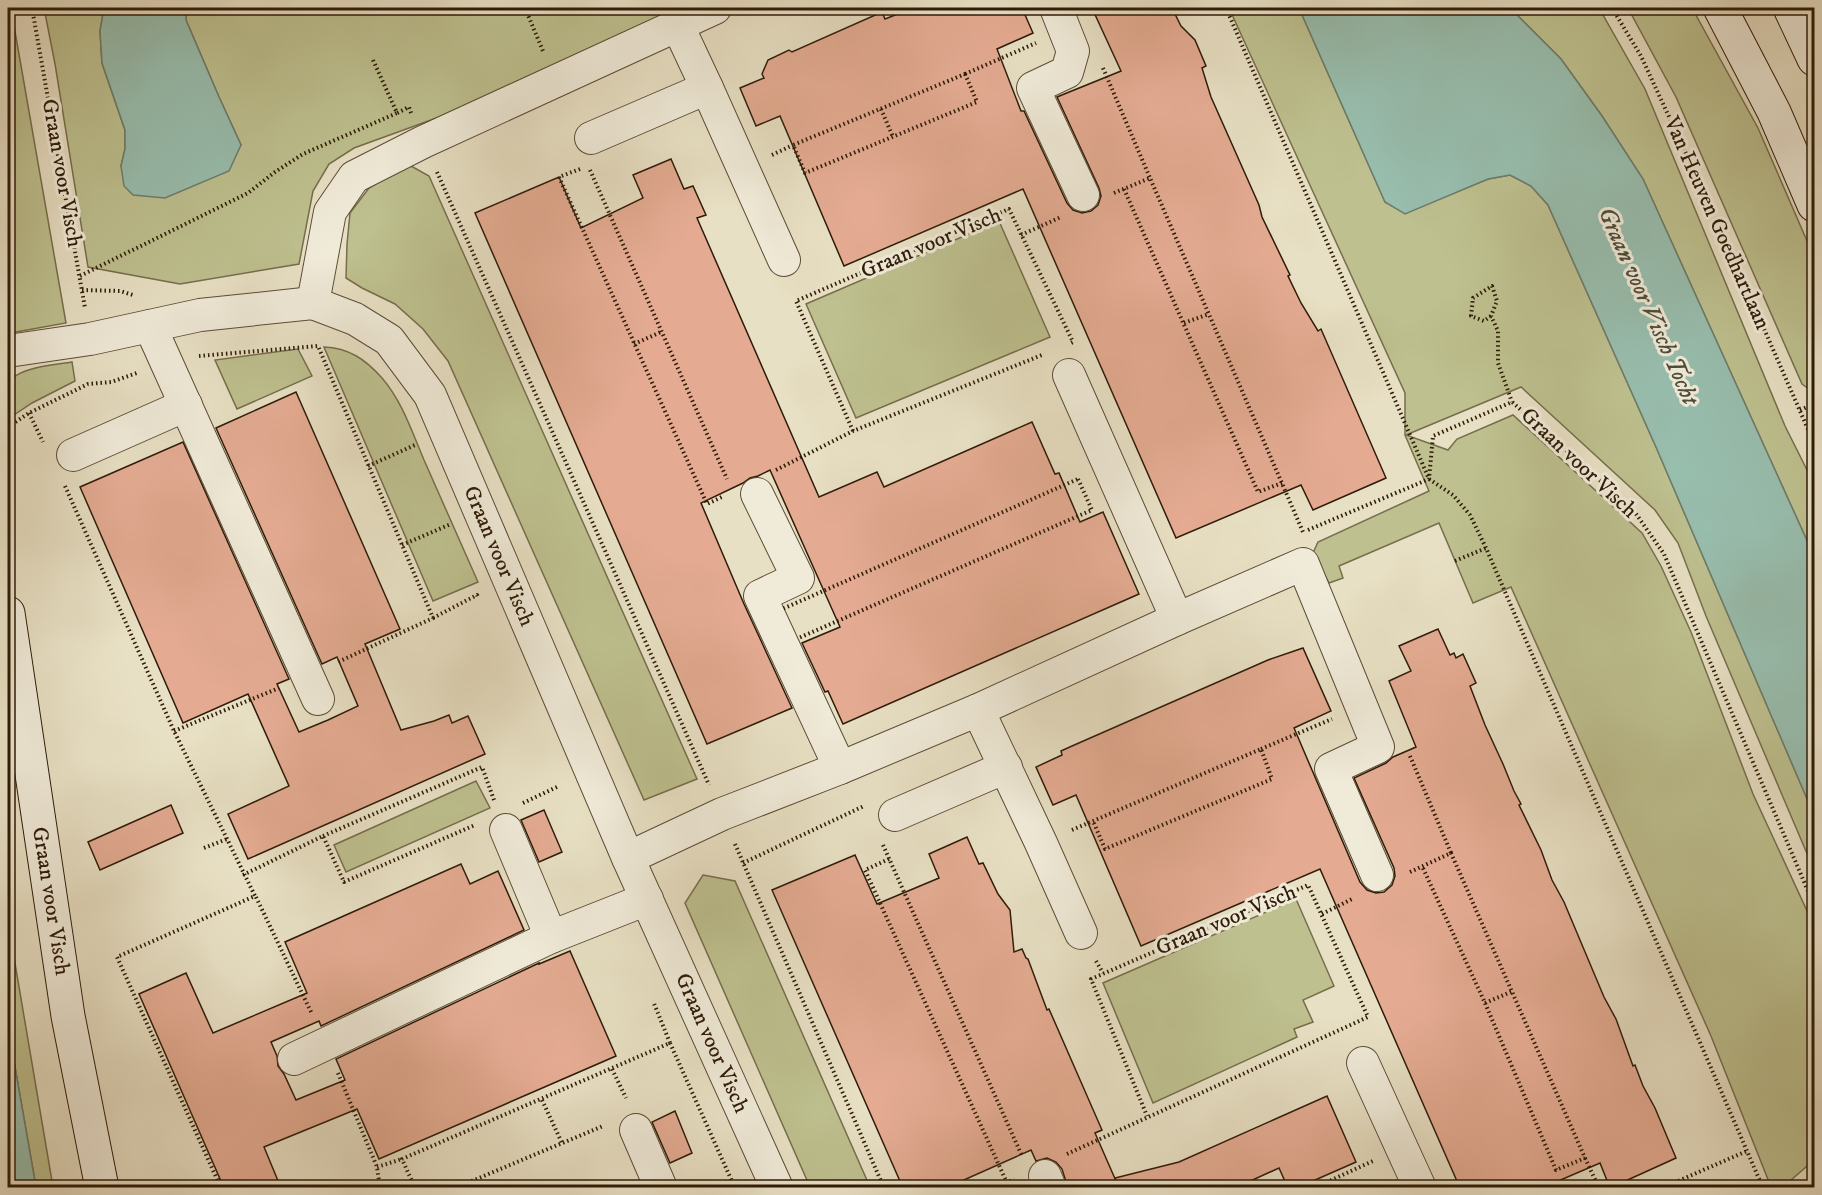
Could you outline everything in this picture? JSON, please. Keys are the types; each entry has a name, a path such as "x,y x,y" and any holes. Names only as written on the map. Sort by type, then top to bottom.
{"street":[{"path":"313,303 330,212 354,177 555,80 715,8"},
{"path":"1056,8 1073,51 1067,72 1033,88 1094,196"},
{"path":"1720,8 1774,112 1815,205"},
{"path":"1790,8 1815,60"},
{"path":"676,24 784,260"},
{"path":"591,138 707,88"},
{"name":"Graan voor Visch","path":"8,351 90,339 200,315 313,303 355,319 389,340 430,395 628,858 777,1188"},
{"path":"150,326 313,687"},
{"path":"1067,361 1177,619"},
{"path":"68,469 186,405"},
{"path":"754,486 798,578 760,596 840,768"},
{"path":"628,858 722,814 978,710 1303,564 1378,747 1331,769 1380,882"},
{"name":"Graan voor Visch","path":"8,613 68,1016 102,1188"},
{"path":"978,710 1081,933"},
{"path":"882,824 1005,767"},
{"path":"503,822 551,937"},
{"path":"294,1059 551,937 647,899"},
{"path":"1363,1064 1420,1188"},
{"path":"623,1120 661,1188"}],"path":[{"name":"Graan voor Visch","path":"32,8 90,339 94,368 88,384"},
{"path":"525,8 555,80"},
{"path":"1226,8 1429,479 1453,495 1470,515 1486,548 1763,1188"},
{"name":"Van Heuven Goedhartlaan","path":"1612,8 1641,56 1815,443"},
{"path":"374,60 397,113"},
{"path":"965,74 977,102 805,173 793,146 881,109 965,74"},
{"path":"80,276 248,193 303,154 409,107 722,814 884,1188"},
{"path":"881,109 893,137"},
{"path":"728,481 588,166 560,177 707,504 754,486 853,431 1046,354"},
{"path":"1094,196 1124,189 1150,178 1304,532"},
{"path":"1124,189 1258,492 1282,483"},
{"name":"Graan voor Visch","path":"853,431 796,300 1009,209 1072,342 1067,361"},
{"path":"1491,316 1484,321 1471,316 1473,298 1492,286 1497,301 1491,316 1498,331 1498,363 1512,402"},
{"path":"1184,323 1209,314"},
{"path":"634,344 662,332"},
{"path":"8,427 28,413 88,384 111,382 205,354 318,346 433,618"},
{"name":"Graan voor Visch","path":"1429,479 1433,436 1512,402 1635,511 1664,554 1815,905"},
{"path":"1800,410 1815,404"},
{"path":"28,413 44,443"},
{"path":"368,466 446,431"},
{"path":"68,469 174,731 255,896 117,957 221,1188"},
{"path":"1078,479 1092,510 794,640 780,610 1078,479"},
{"path":"1303,564 1291,537 1429,479"},
{"path":"402,545 479,511"},
{"path":"1455,561 1486,548"},
{"path":"174,731 313,687 477,595 482,605"},
{"path":"1041,843 1261,749 1272,779 1105,849 1093,821"},
{"path":"243,875 323,836 482,767 503,822"},
{"path":"323,836 344,882 503,822 560,786 555,775"},
{"path":"743,863 865,806 882,824 889,859 1041,1171"},
{"path":"204,848 227,839"},
{"path":"1322,914 1380,882 1451,853 1599,1188"},
{"path":"889,859 866,870 1007,1182 1041,1171 1147,1116"},
{"path":"1422,866 1485,1003 1556,1170 1586,1158"},
{"name":"Graan voor Visch","path":"1308,885 1368,1017 1147,1116 1091,979 1308,885"},
{"path":"1485,1003 1513,991"},
{"path":"652,999 735,1188"},
{"path":"377,1167 402,1159 542,1100 670,1043"},
{"path":"455,1188 623,1120 612,1069"},
{"path":"542,1100 562,1143"},
{"path":"1662,1188 1747,1151"},
{"path":"1314,1188 1383,1157"},
{"path":"402,1159 416,1188"}],"shaded area":[{"path":"44,8 104,8 100,31 102,63 125,130 125,149 121,166 241,145 186,20 186,8 687,8 464,108 354,148 329,164 313,191 299,264 180,284 88,267"},
{"path":"1229,8 1299,8 1385,202 1405,213 1488,179 1510,175 1531,186 1548,205 1656,447 1814,815 1814,870 1706,616 1678,543 1655,510 1521,387 1406,435 1448,450 1457,439 1513,415 1642,533 1661,566 1691,632 1753,794 1814,926 1814,1160 1783,1187 1771,1187 1711,1036 1511,587 1473,603 1439,523 1339,566 1343,578 1329,583 1313,553 1318,542 1429,491 1405,435 1405,393"},
{"path":"1510,8 1599,8 1645,89 1785,426 1814,484 1814,556 1643,179 1561,59"},
{"path":"1628,8 1692,8 1758,128 1814,257 1814,387 1809,389 1802,384 1676,97"},
{"path":"8,19 13,20 66,323 16,332 8,329"},
{"path":"411,166 429,176 697,779 644,800 448,361 423,329 395,304 346,278 350,213 369,188 396,171"},
{"path":"999,221 1050,337 856,418 806,304"},
{"path":"324,347 349,352 363,360 389,387 406,417 478,582 433,601"},
{"path":"298,349 312,376 237,409 215,360"},
{"path":"72,362 75,381 32,403 8,419 6,402 11,380 17,375 36,368"},
{"path":"476,781 490,808 346,872 334,845"},
{"path":"703,875 735,881 870,1187 810,1187 685,903"},
{"path":"1296,899 1334,986 1303,1000 1313,1022 1294,1029 1297,1037 1153,1103 1103,983"},
{"path":"8,922 53,1187 36,1187 8,1027"}],"water":[{"path":"104,8 186,8 186,20 241,145 229,171 165,198 133,195 124,186 121,166 125,149 125,130 102,63 100,31"},
{"name":"Graan voor Visch Tocht","path":"1299,8 1510,8 1561,59 1643,179 1814,556 1814,815 1656,447 1548,205 1531,186 1510,175 1488,179 1405,214 1385,202"},
{"path":"8,1027 36,1187 8,1187"}],"building":[{"path":"913,8 1022,8 1033,33 997,49 1021,111 1024,111 1067,203 1073,210 1082,213 1091,211 1098,205 1101,196 1057,97 1121,71 1092,8 1172,8 1181,26 1195,40 1206,66 1202,68 1211,97 1259,205 1262,217 1301,303 1318,331 1321,329 1386,478 1313,510 1301,485 1176,538 1023,189 844,266 780,116 756,126 740,88 764,78 762,74 768,60 789,50 792,52 882,12 885,19"},
{"path":"671,159 684,189 693,186 706,215 697,218 819,497 877,472 884,487 1032,422 1055,474 1059,473 1080,522 1103,512 1139,594 843,724 802,643 840,627 770,470 701,503 792,708 707,744 475,213 559,177 581,228 643,198 633,175"},
{"path":"296,392 400,629 365,644 401,730 449,715 452,723 468,716 485,754 248,859 228,814 289,786 248,694 183,723 80,487 183,442 289,679 277,684 299,732 328,720 358,706 337,657 322,664 216,428"},
{"path":"1438,629 1450,655 1454,653 1456,658 1463,654 1476,683 1470,686 1485,725 1604,997 1616,1019 1633,1066 1635,1065 1676,1158 1610,1188 1600,1163 1542,1188 1460,1188 1320,869 1141,946 1076,795 1053,805 1036,767 1062,755 1061,751 1072,746 1268,660 1303,648 1331,711 1294,728 1360,882 1367,890 1376,893 1384,892 1392,885 1395,876 1394,868 1354,778 1416,747 1389,681 1411,671 1399,646"},
{"path":"171,805 183,833 100,870 88,842"},
{"path":"544,810 562,852 539,862 521,820"},
{"path":"967,837 979,864 983,863 998,894 1010,910 1014,952 1022,949 1028,959 1047,1010 1049,1009 1102,1130 1095,1133 1116,1181 1115,1178 1179,1162 1327,1096 1356,1162 1297,1188 1288,1188 1279,1168 1235,1188 1068,1188 1062,1169 1056,1162 1047,1158 1036,1161 1031,1150 946,1188 903,1188 772,890 855,855 877,904 939,878 929,854"},
{"path":"461,864 470,884 498,871 524,930 321,1026 319,1021 271,1042 277,1056 278,1066 296,1100 345,1080 336,1059 539,963 570,951 616,1056 379,1159 357,1109 264,1147 281,1188 224,1188 139,994 186,973 213,1033 307,993 285,942"},
{"path":"675,1111 692,1153 670,1163 652,1122"}]}
